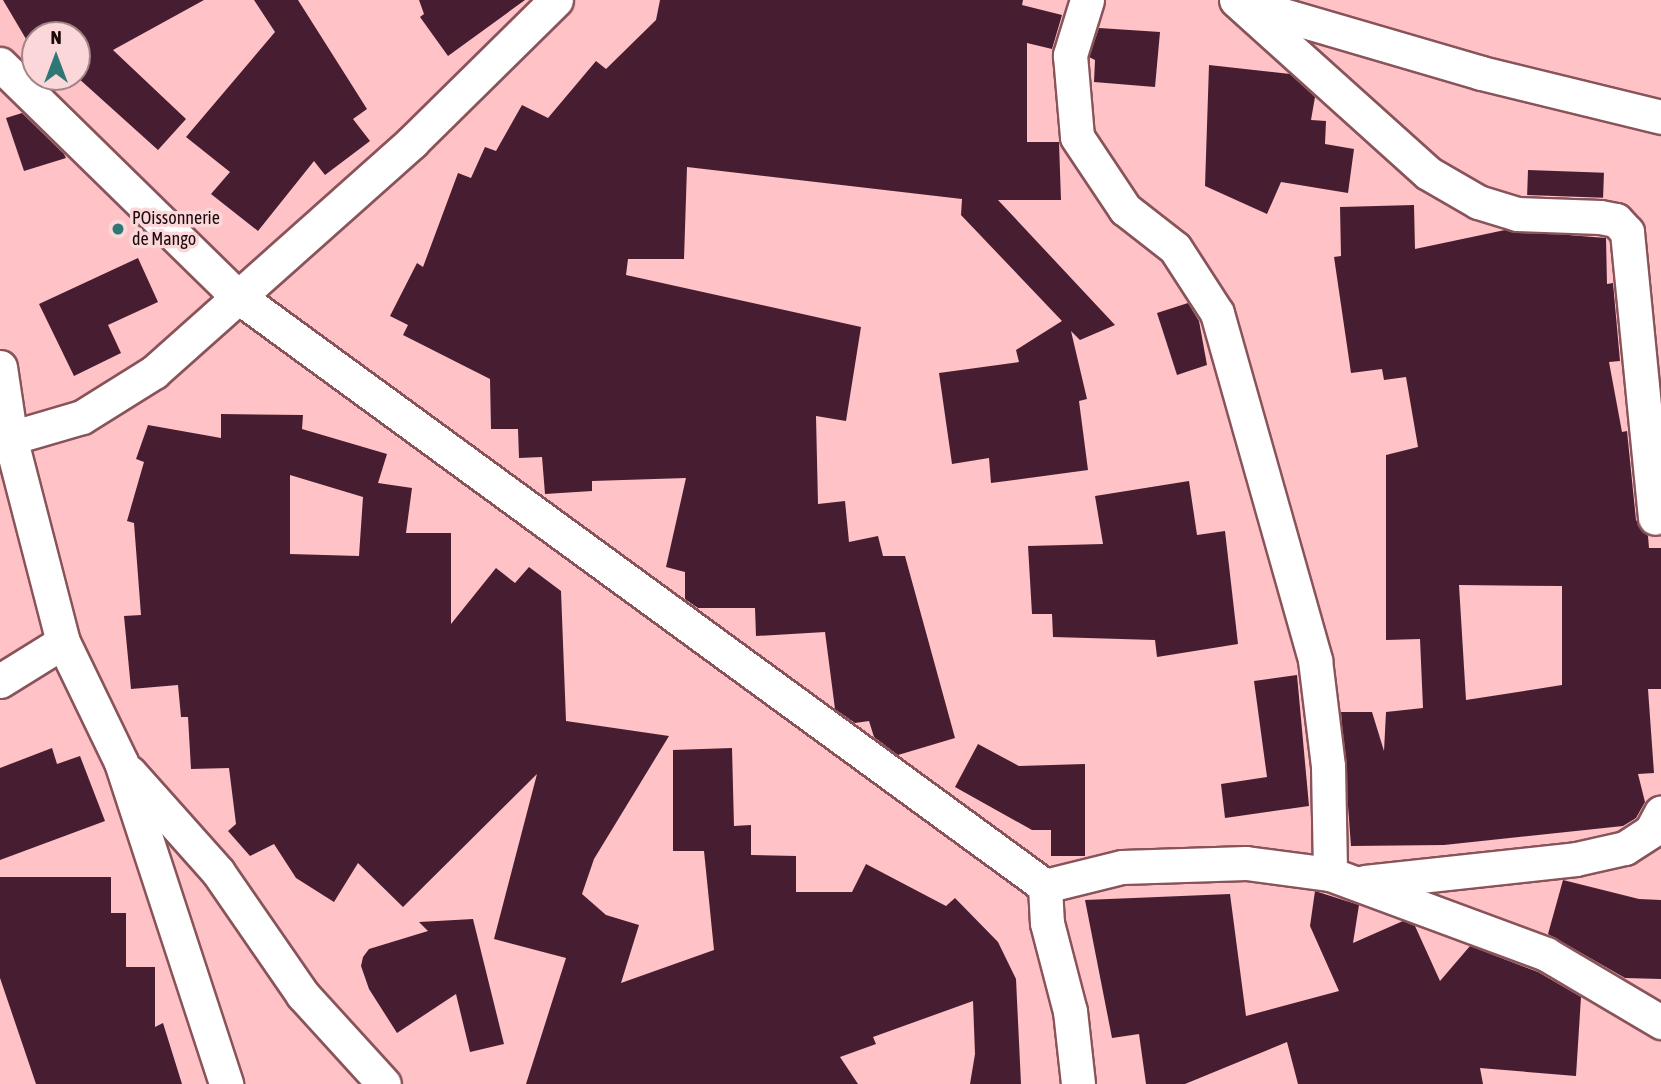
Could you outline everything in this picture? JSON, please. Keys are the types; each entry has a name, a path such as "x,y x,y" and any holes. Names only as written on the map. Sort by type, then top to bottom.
{"street":[{"path":"5,441 82,417 154,372 236,295 412,142 556,0"},
{"path":"1087,0 1070,55 1077,136 1125,209 1175,248 1217,313 1315,660 1345,878"},
{"path":"1234,1 1480,73 1661,117"},
{"path":"1234,1 1375,121 1428,173 1478,202 1545,219 1616,220 1627,232 1655,518"},
{"path":"0,64 236,295 1045,886"},
{"path":"0,367 5,441 63,642 121,762 226,1084"},
{"path":"0,681 63,642"},
{"path":"121,762 218,872 303,995 384,1084"},
{"path":"1345,878 1588,856 1625,848 1651,831 1661,812"},
{"path":"1045,886 1122,867 1246,863 1345,878 1546,954 1661,1022"},
{"path":"1045,886 1047,923 1070,1011 1078,1084"}],"building":[{"path":"3,0 204,0 113,50 186,119 158,150 91,90 91,21 21,21 21,31"},
{"path":"254,0 298,0 367,109 353,119 370,141 325,175 314,161 258,231 211,194 230,172 186,137 275,32"},
{"path":"419,0 525,0 448,56 420,17 424,14"},
{"path":"660,0 1023,0 1022,5 1062,15 1052,49 1027,43 1027,142 1059,142 1061,200 998,200 1115,325 1080,340 1071,331 1087,399 1079,401 1088,470 991,483 989,458 952,464 939,373 1019,362 1016,350 1062,321 961,215 962,199 687,167 684,259 628,259 626,275 861,327 846,421 816,416 818,504 845,501 849,542 878,536 883,556 905,556 955,738 898,755 874,737 869,721 855,723 835,709 825,632 756,636 755,608 698,608 685,599 685,572 666,567 686,478 592,481 592,491 545,494 542,457 519,458 518,429 491,429 490,379 403,335 408,325 390,316 417,263 423,267 458,173 471,178 485,147 496,151 522,105 548,118 596,61 606,69 656,20"},
{"path":"1099,28 1160,32 1155,87 1094,82 1095,60 1089,57"},
{"path":"1209,65 1290,74 1315,97 1311,120 1326,121 1325,144 1354,149 1348,193 1281,182 1267,214 1205,186"},
{"path":"22,113 66,158 24,171 6,118"},
{"path":"1528,170 1604,173 1603,198 1527,195"},
{"path":"1414,205 1415,249 1505,230 1606,238 1607,284 1613,283 1620,361 1609,362 1622,432 1627,431 1636,520 1648,536 1649,548 1661,548 1661,689 1648,689 1654,773 1638,774 1645,802 1636,818 1623,826 1444,845 1351,846 1341,712 1372,712 1384,751 1386,712 1423,708 1420,639 1386,640 1386,455 1418,447 1406,377 1384,380 1382,369 1351,373 1334,257 1341,256 1340,207","holes":["1459,585 1562,586 1562,685 1466,700"]},
{"path":"138,258 158,302 108,325 121,353 74,376 39,304"},
{"path":"1188,303 1199,321 1207,365 1177,375 1157,313"},
{"path":"221,414 303,415 302,429 387,454 378,483 412,488 406,533 451,533 451,624 496,568 515,583 529,567 561,591 566,721 669,736 594,859 582,894 606,915 639,925 621,983 714,950 704,851 673,851 673,750 732,748 734,826 751,825 751,855 796,856 796,892 852,892 866,864 946,906 955,898 998,942 1016,979 1021,1084 970,1084 975,1054 973,1001 873,1037 876,1044 840,1057 858,1084 526,1084 566,958 494,939 537,774 403,907 358,863 334,902 296,878 274,844 250,856 228,831 236,824 229,768 191,769 188,717 181,717 178,685 131,689 124,616 141,615 134,523 127,521 144,462 136,459 148,425 221,438","holes":["290,475 363,497 359,556 290,554"]},
{"path":"1189,481 1197,535 1225,531 1238,644 1157,657 1155,640 1053,637 1052,614 1032,614 1028,546 1103,544 1095,496"},
{"path":"1297,675 1309,806 1225,818 1221,784 1267,777 1254,681"},
{"path":"978,744 1019,766 1085,764 1085,856 1051,856 1051,830 1032,830 955,787"},
{"path":"52,748 57,764 80,756 105,821 0,860 0,768"},
{"path":"0,877 111,877 111,913 126,913 126,967 155,967 155,1027 163,1023 182,1084 36,1084 0,978"},
{"path":"1563,880 1639,899 1661,900 1661,979 1625,978 1548,934"},
{"path":"1315,891 1359,905 1353,943 1403,921 1415,926 1440,981 1470,946 1538,972 1581,997 1576,1076 1480,1068 1483,1084 1298,1084 1287,1042 1185,1084 1146,1084 1139,1034 1112,1038 1085,900 1230,894 1246,1016 1339,991 1310,926"},
{"path":"473,919 504,1044 470,1052 456,994 397,1033 369,989 361,966 363,957 369,949 428,931 419,922"}],"place":[{"name":"POissonnerie de Mango","path":"118,229"}]}
